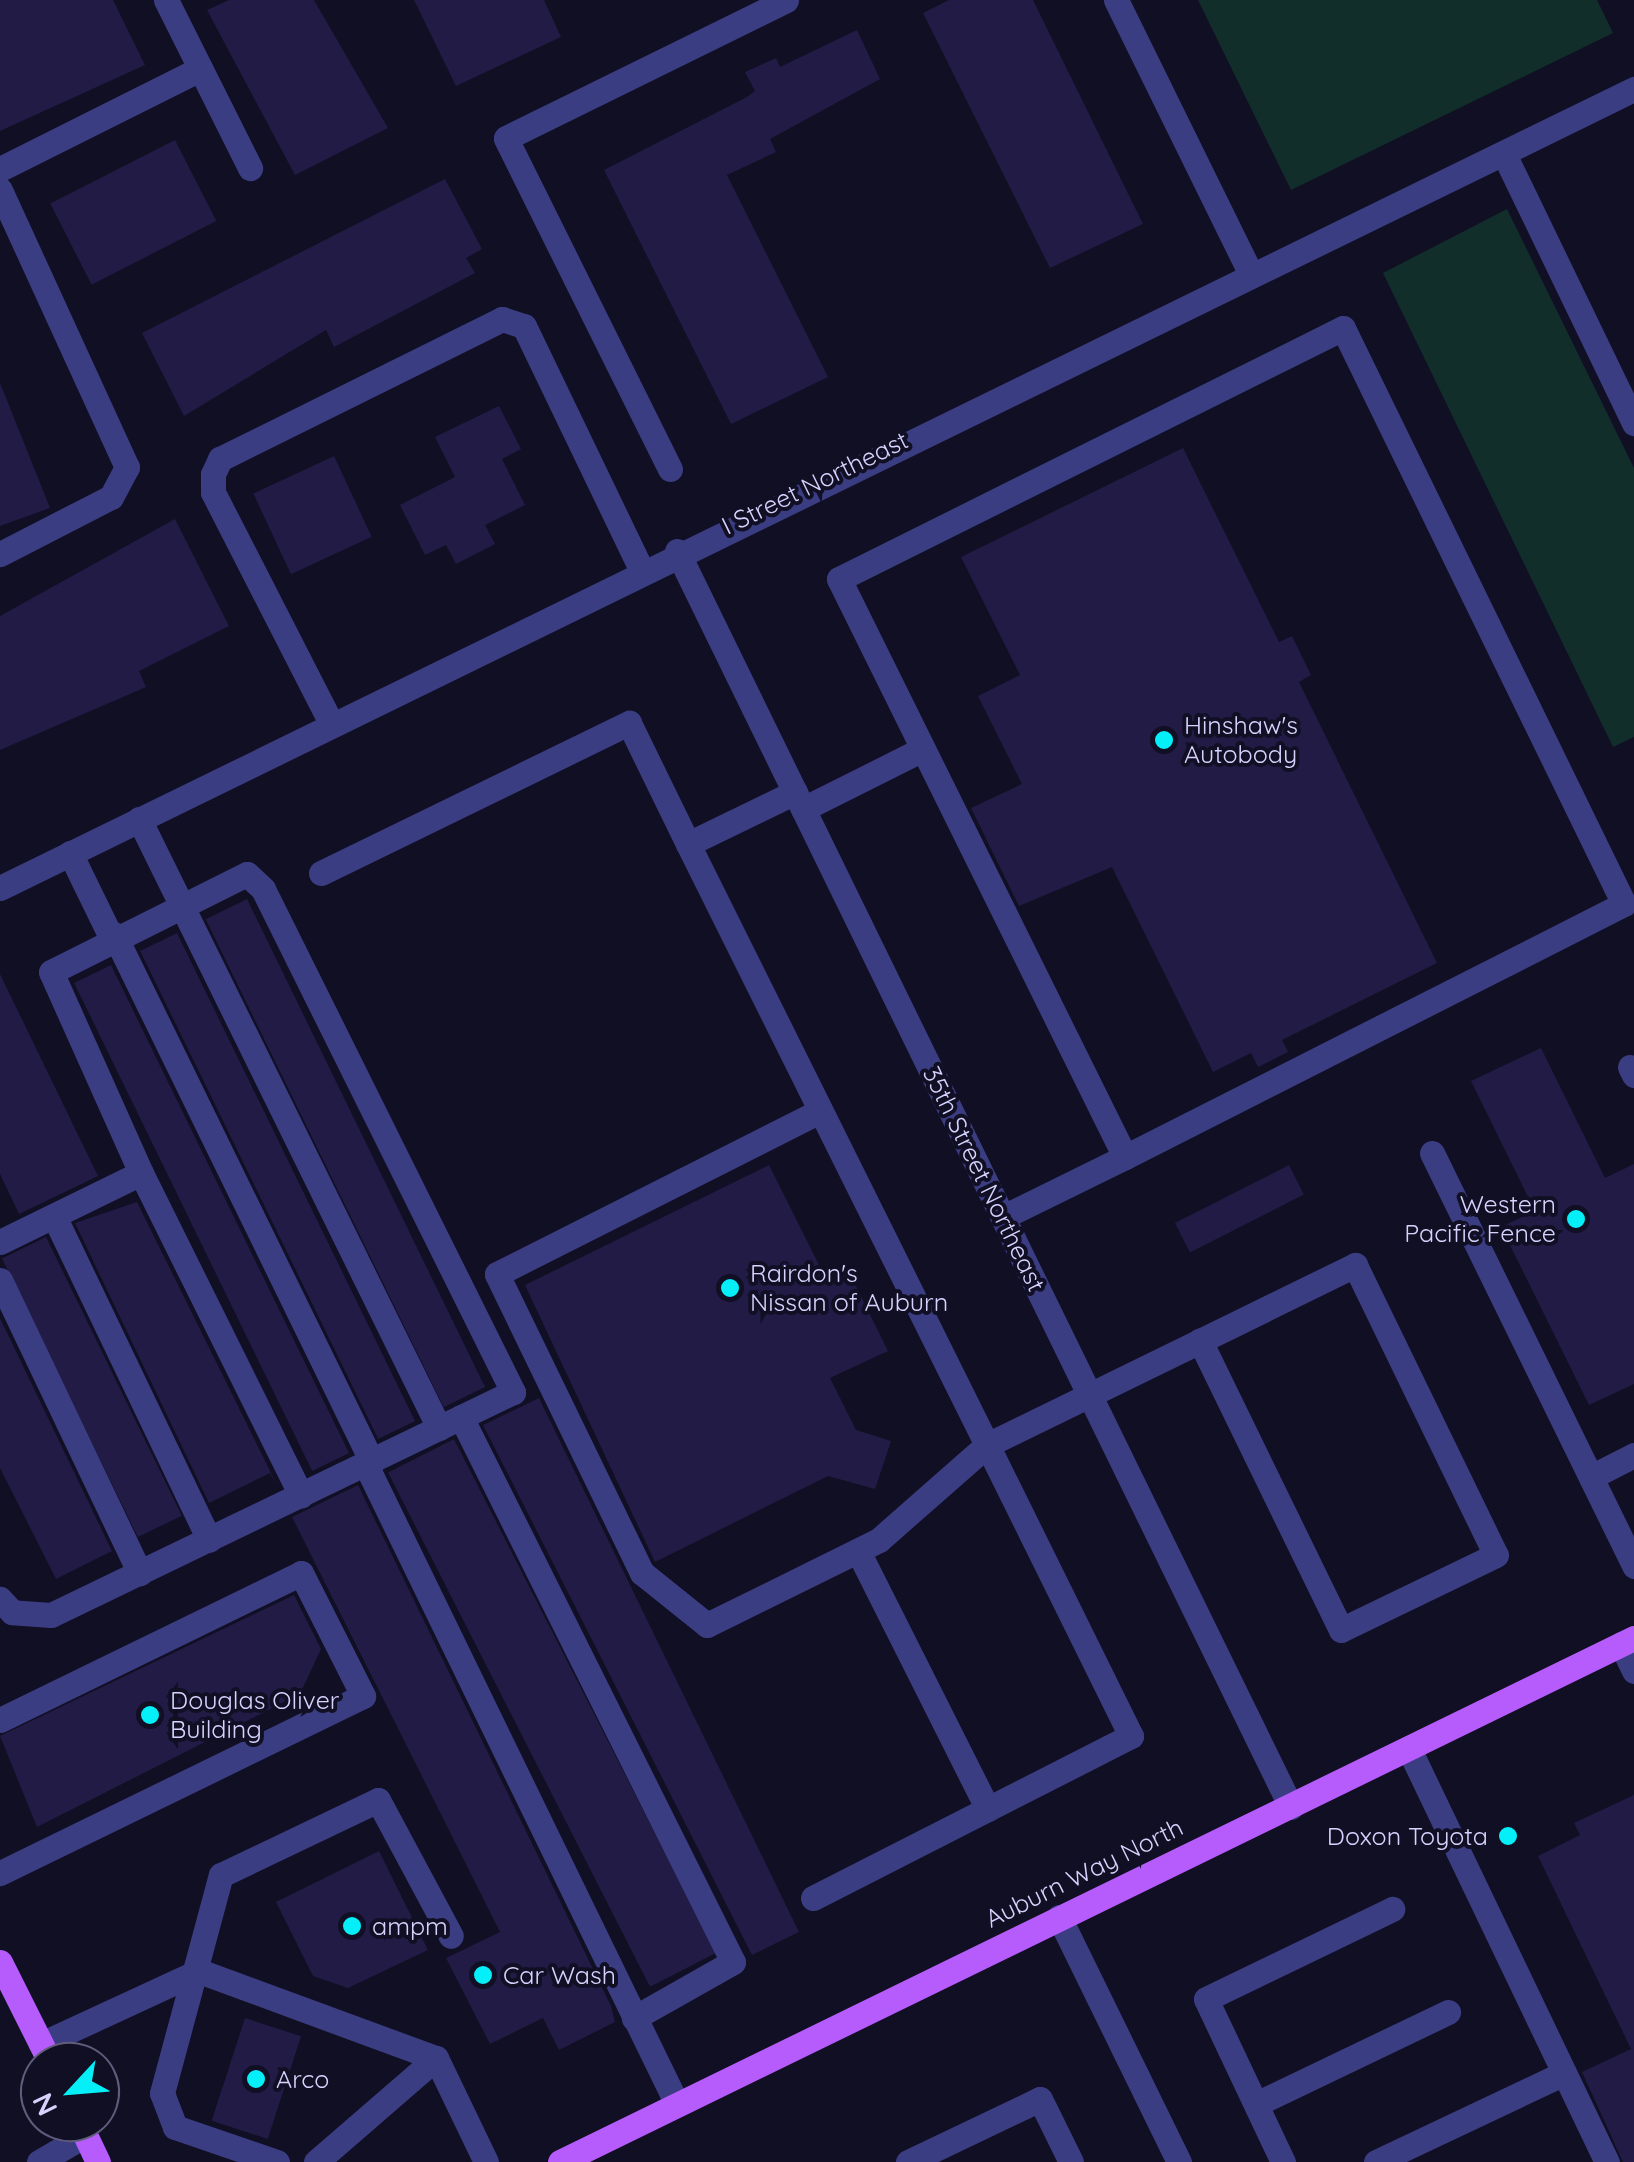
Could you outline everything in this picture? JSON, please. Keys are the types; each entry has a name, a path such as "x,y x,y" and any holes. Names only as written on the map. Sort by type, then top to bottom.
{"main road":[{"name":"Auburn Way North","path":"560,2162 1627,1641"},
{"path":"0,1962 40,2042"}],"street":[{"path":"166,0 250,168"},
{"path":"725,0 737,24"},
{"path":"670,469 506,138 786,0"},
{"path":"1116,0 1251,274"},
{"path":"0,169 200,69"},
{"name":"I Street Northeast","path":"0,888 677,551 1634,89"},
{"path":"1504,154 1634,423"},
{"path":"0,190 126,467 110,497 0,554"},
{"path":"331,723 213,492 213,474 220,459 502,319 524,326 641,569"},
{"path":"1003,1218 1125,1157 1624,904 1344,328 839,579 1125,1157"},
{"name":"35th Street Northeast","path":"677,551 1291,1807"},
{"path":"321,873 628,722 1131,1736 813,1898"},
{"path":"688,844 923,749"},
{"path":"139,818 733,1962 634,2018"},
{"path":"70,854 677,2104"},
{"path":"0,1599 12,1612 52,1615 209,1540 302,1496 369,1464 513,1392 263,890 234,873 62,960 50,985 302,1496"},
{"path":"820,1111 496,1274 642,1573 707,1626 858,1551 987,1446 1090,1395 1200,1341 1355,1265 1496,1554 1341,1630 1200,1341"},
{"path":"1432,1153 1634,1566"},
{"path":"0,1242 142,1172"},
{"path":"54,1216 209,1540"},
{"path":"0,1280 140,1573"},
{"path":"1591,1477 1634,1455"},
{"path":"858,1551 988,1809"},
{"path":"0,1720 301,1573 363,1696 0,1873"},
{"path":"1627,1641 1634,1671"},
{"path":"1408,1749 1606,2162"},
{"path":"276,2162 175,2127 162,2093 199,1971 221,1875 378,1800 450,1936"},
{"path":"1284,2162 1206,1999 1392,1909"},
{"path":"1059,1917 1179,2162"},
{"path":"66,2042 199,1971 436,2058 486,2162"},
{"path":"1256,2104 1448,2012"},
{"path":"316,2162 436,2058"},
{"path":"1376,2162 1564,2073"},
{"path":"908,2162 1040,2099 1071,2162"},
{"path":"39,2162 65,2142"}],"green space":[{"path":"1198,0 1597,0 1613,33 1291,190"},
{"path":"1507,209 1634,468 1634,737 1613,747 1383,273"}],"building":[{"path":"0,0 113,0 145,65 0,131"},
{"path":"229,0 314,0 388,128 295,175 207,10"},
{"path":"414,0 544,0 561,37 456,86"},
{"path":"949,0 1033,0 1143,224 1050,268 923,13"},
{"path":"857,30 880,79 770,139 776,152 727,175 828,377 731,424 604,170 747,97 755,91 745,72 776,58 780,67"},
{"path":"175,140 216,221 92,285 50,204"},
{"path":"445,179 482,249 466,258 475,273 334,347 326,330 184,416 142,333"},
{"path":"0,383 50,508 0,526"},
{"path":"499,406 521,449 502,459 525,505 485,525 495,544 456,564 446,545 425,555 400,505 455,477 435,437"},
{"name":"Hinshaw's Autobody","path":"1183,448 1279,642 1292,636 1311,675 1299,682 1437,963 1282,1040 1288,1052 1258,1067 1251,1053 1213,1072 1112,867 1019,906 971,808 1022,784 978,696 1020,675 961,557"},
{"path":"334,456 372,537 291,574 253,494"},
{"path":"175,519 229,626 139,671 146,687 0,750 0,616"},
{"path":"247,899 485,1387 444,1407 206,919"},
{"path":"177,933 415,1421 378,1439 140,951"},
{"path":"111,965 349,1453 312,1471 74,983"},
{"path":"0,974 98,1176 19,1214 0,1174"},
{"name":"Western Pacific Fence","path":"1541,1048 1605,1178 1634,1164 1634,1384 1589,1405 1501,1227 1535,1211 1471,1081"},
{"path":"769,1165 826,1279 848,1270 888,1351 830,1378 856,1430 891,1441 875,1489 828,1476 655,1562 525,1285"},
{"path":"1289,1165 1304,1194 1190,1253 1175,1223"},
{"path":"137,1202 278,1487 270,1473 209,1503 75,1223"},
{"path":"46,1237 182,1516 138,1537 2,1258"},
{"path":"0,1318 112,1551 56,1579 0,1468"},
{"path":"539,1398 799,1932 752,1955 483,1425"},
{"path":"454,1439 716,1953 650,1987 388,1473"},
{"path":"358,1485 611,2006 615,2022 559,2050 543,2018 490,2044 446,1958 500,1932 292,1517"},
{"name":"Douglas Oliver Building","path":"294,1595 321,1649 300,1694 37,1827 0,1736"},
{"path":"1634,1795 1634,2162 1623,2162 1582,2072 1631,2049 1538,1856 1580,1835 1574,1823"},
{"name":"ampm","path":"379,1851 428,1950 348,1988 313,1976 276,1902"},
{"name":"Arco","path":"245,2018 301,2036 268,2139 212,2121"}],"place":[{"name":"Hinshaw's Autobody","path":"1164,740"},
{"name":"Western Pacific Fence","path":"1576,1219"},
{"name":"Rairdon's Nissan of Auburn","path":"730,1288"},
{"name":"Douglas Oliver Building","path":"150,1715"},
{"name":"Doxon Toyota","path":"1508,1836"},
{"name":"ampm","path":"352,1926"},
{"name":"Car Wash","path":"483,1975"},
{"name":"Arco","path":"256,2079"}]}
